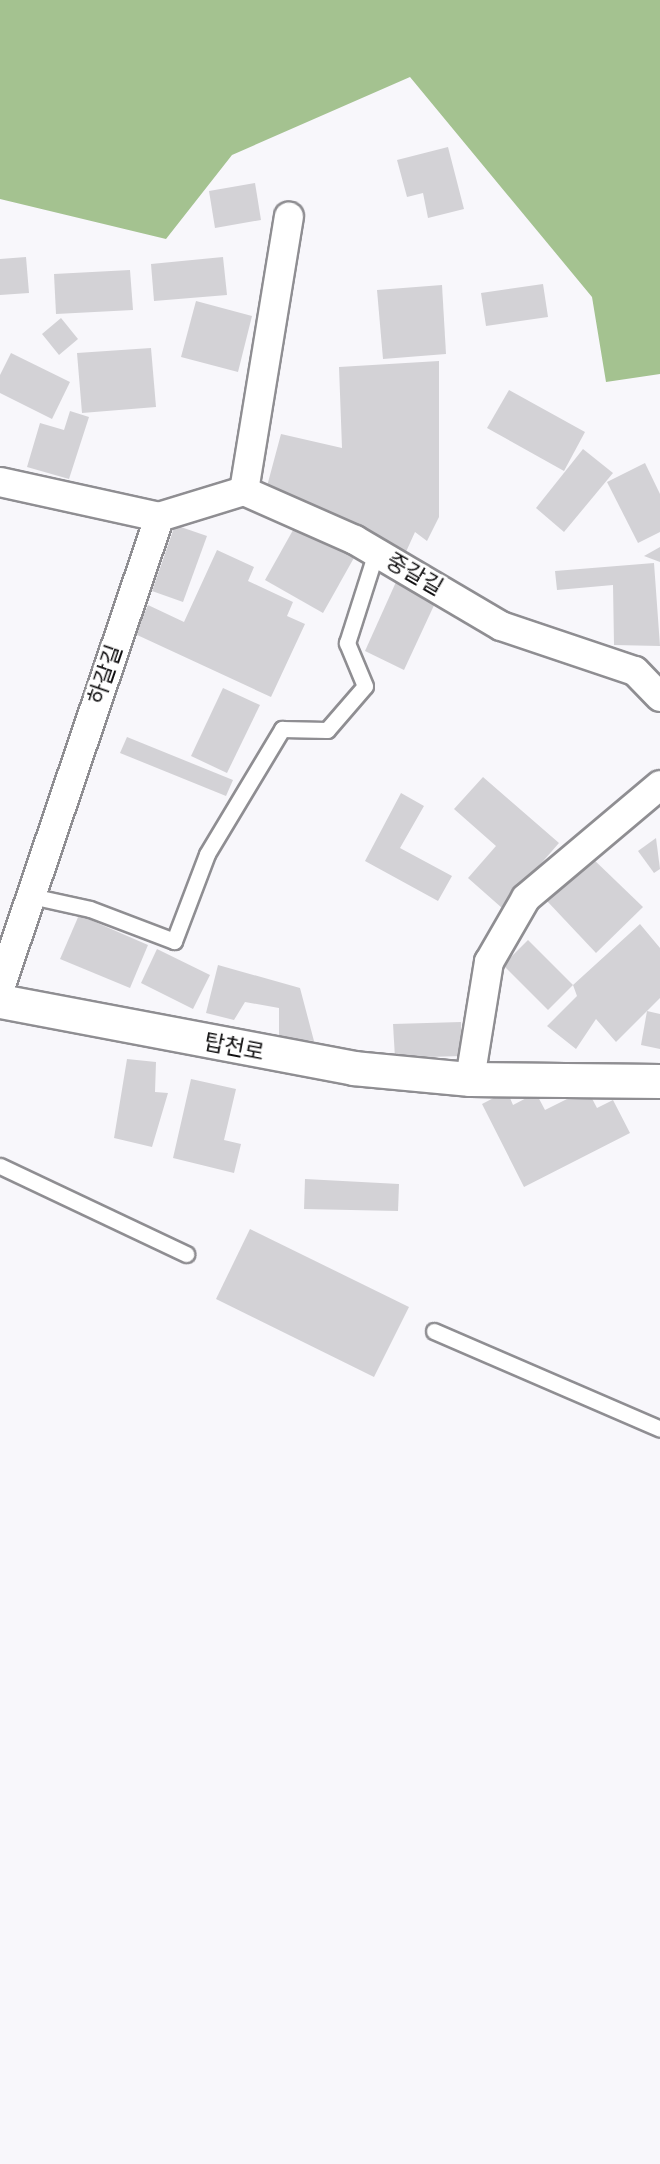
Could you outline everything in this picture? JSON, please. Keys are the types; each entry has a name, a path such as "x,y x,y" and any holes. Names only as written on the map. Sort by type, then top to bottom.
{"main road":[{"name":"탑천로","path":"0,1001 246,1051 470,1079 660,1081"}],"street":[{"path":"0,482 159,517 244,492 289,217"},
{"name":"중갈길","path":"244,492 376,552 501,626 635,671 660,697"},
{"name":"하갈길","path":"0,988 159,517"},
{"path":"470,1079 489,962 526,898 660,785"}],"lane":[{"path":"32,896 90,909 174,941 207,854 282,729 327,730 365,686 347,643 376,552"},
{"path":"0,1166 186,1254"},
{"path":"434,1330 660,1429"}],"green space":[{"path":"0,0 660,0 660,374 606,382 592,297 410,77 232,155 166,239 0,199"}],"building":[{"path":"448,147 464,209 428,218 423,193 407,197 397,160"},
{"path":"255,183 261,220 215,228 209,191"},
{"path":"26,257 29,293 0,295 0,259"},
{"path":"223,257 227,295 154,301 151,264"},
{"path":"130,270 133,310 56,314 54,274"},
{"path":"543,284 548,317 486,326 481,293"},
{"path":"442,285 446,354 383,359 377,290"},
{"path":"196,301 252,316 238,372 181,357"},
{"path":"61,318 78,339 59,355 42,334"},
{"path":"151,348 156,407 82,413 77,353"},
{"path":"11,353 70,382 52,419 0,393 0,375"},
{"path":"439,361 439,517 427,541 415,532 405,554 266,490 281,434 342,448 339,367"},
{"path":"509,390 585,432 564,471 487,428"},
{"path":"70,411 89,417 69,479 27,467 40,423 64,430"},
{"path":"583,449 613,473 564,532 536,508"},
{"path":"645,463 660,494 660,532 638,543 607,482"},
{"path":"297,523 355,556 323,613 265,580"},
{"path":"175,525 207,536 183,602 152,591"},
{"path":"660,547 660,562 644,556"},
{"path":"217,550 254,567 248,581 293,602 287,616 305,624 271,697 135,634 148,605 184,622"},
{"path":"654,563 660,646 614,645 613,585 557,590 555,571"},
{"path":"396,582 436,601 404,670 365,651"},
{"path":"223,688 260,705 227,773 191,756"},
{"path":"127,737 233,780 226,796 120,753"},
{"path":"483,777 559,843 502,908 468,878 496,846 454,809"},
{"path":"401,793 424,806 400,848 452,876 438,901 365,861"},
{"path":"656,838 660,869 654,873 638,851"},
{"path":"590,856 643,907 596,953 547,901"},
{"path":"79,915 148,945 130,988 60,959"},
{"path":"640,924 660,948 660,998 616,1042 596,1019 576,1049 547,1026 577,996 573,985"},
{"path":"528,940 573,985 548,1010 503,965"},
{"path":"157,949 210,975 193,1009 141,983"},
{"path":"218,965 300,988 314,1041 279,1038 279,1008 245,1002 234,1020 206,1013"},
{"path":"647,1011 660,1014 660,1049 641,1045"},
{"path":"461,1022 462,1056 395,1058 393,1024"},
{"path":"127,1059 156,1062 155,1092 168,1093 152,1147 114,1138"},
{"path":"191,1079 236,1089 224,1140 241,1144 234,1173 173,1158"},
{"path":"587,1089 597,1108 613,1100 630,1133 524,1187 482,1104 507,1091 513,1105 536,1093 545,1110"},
{"path":"305,1179 399,1184 398,1211 304,1209"},
{"path":"250,1229 409,1307 374,1377 216,1299"}]}
